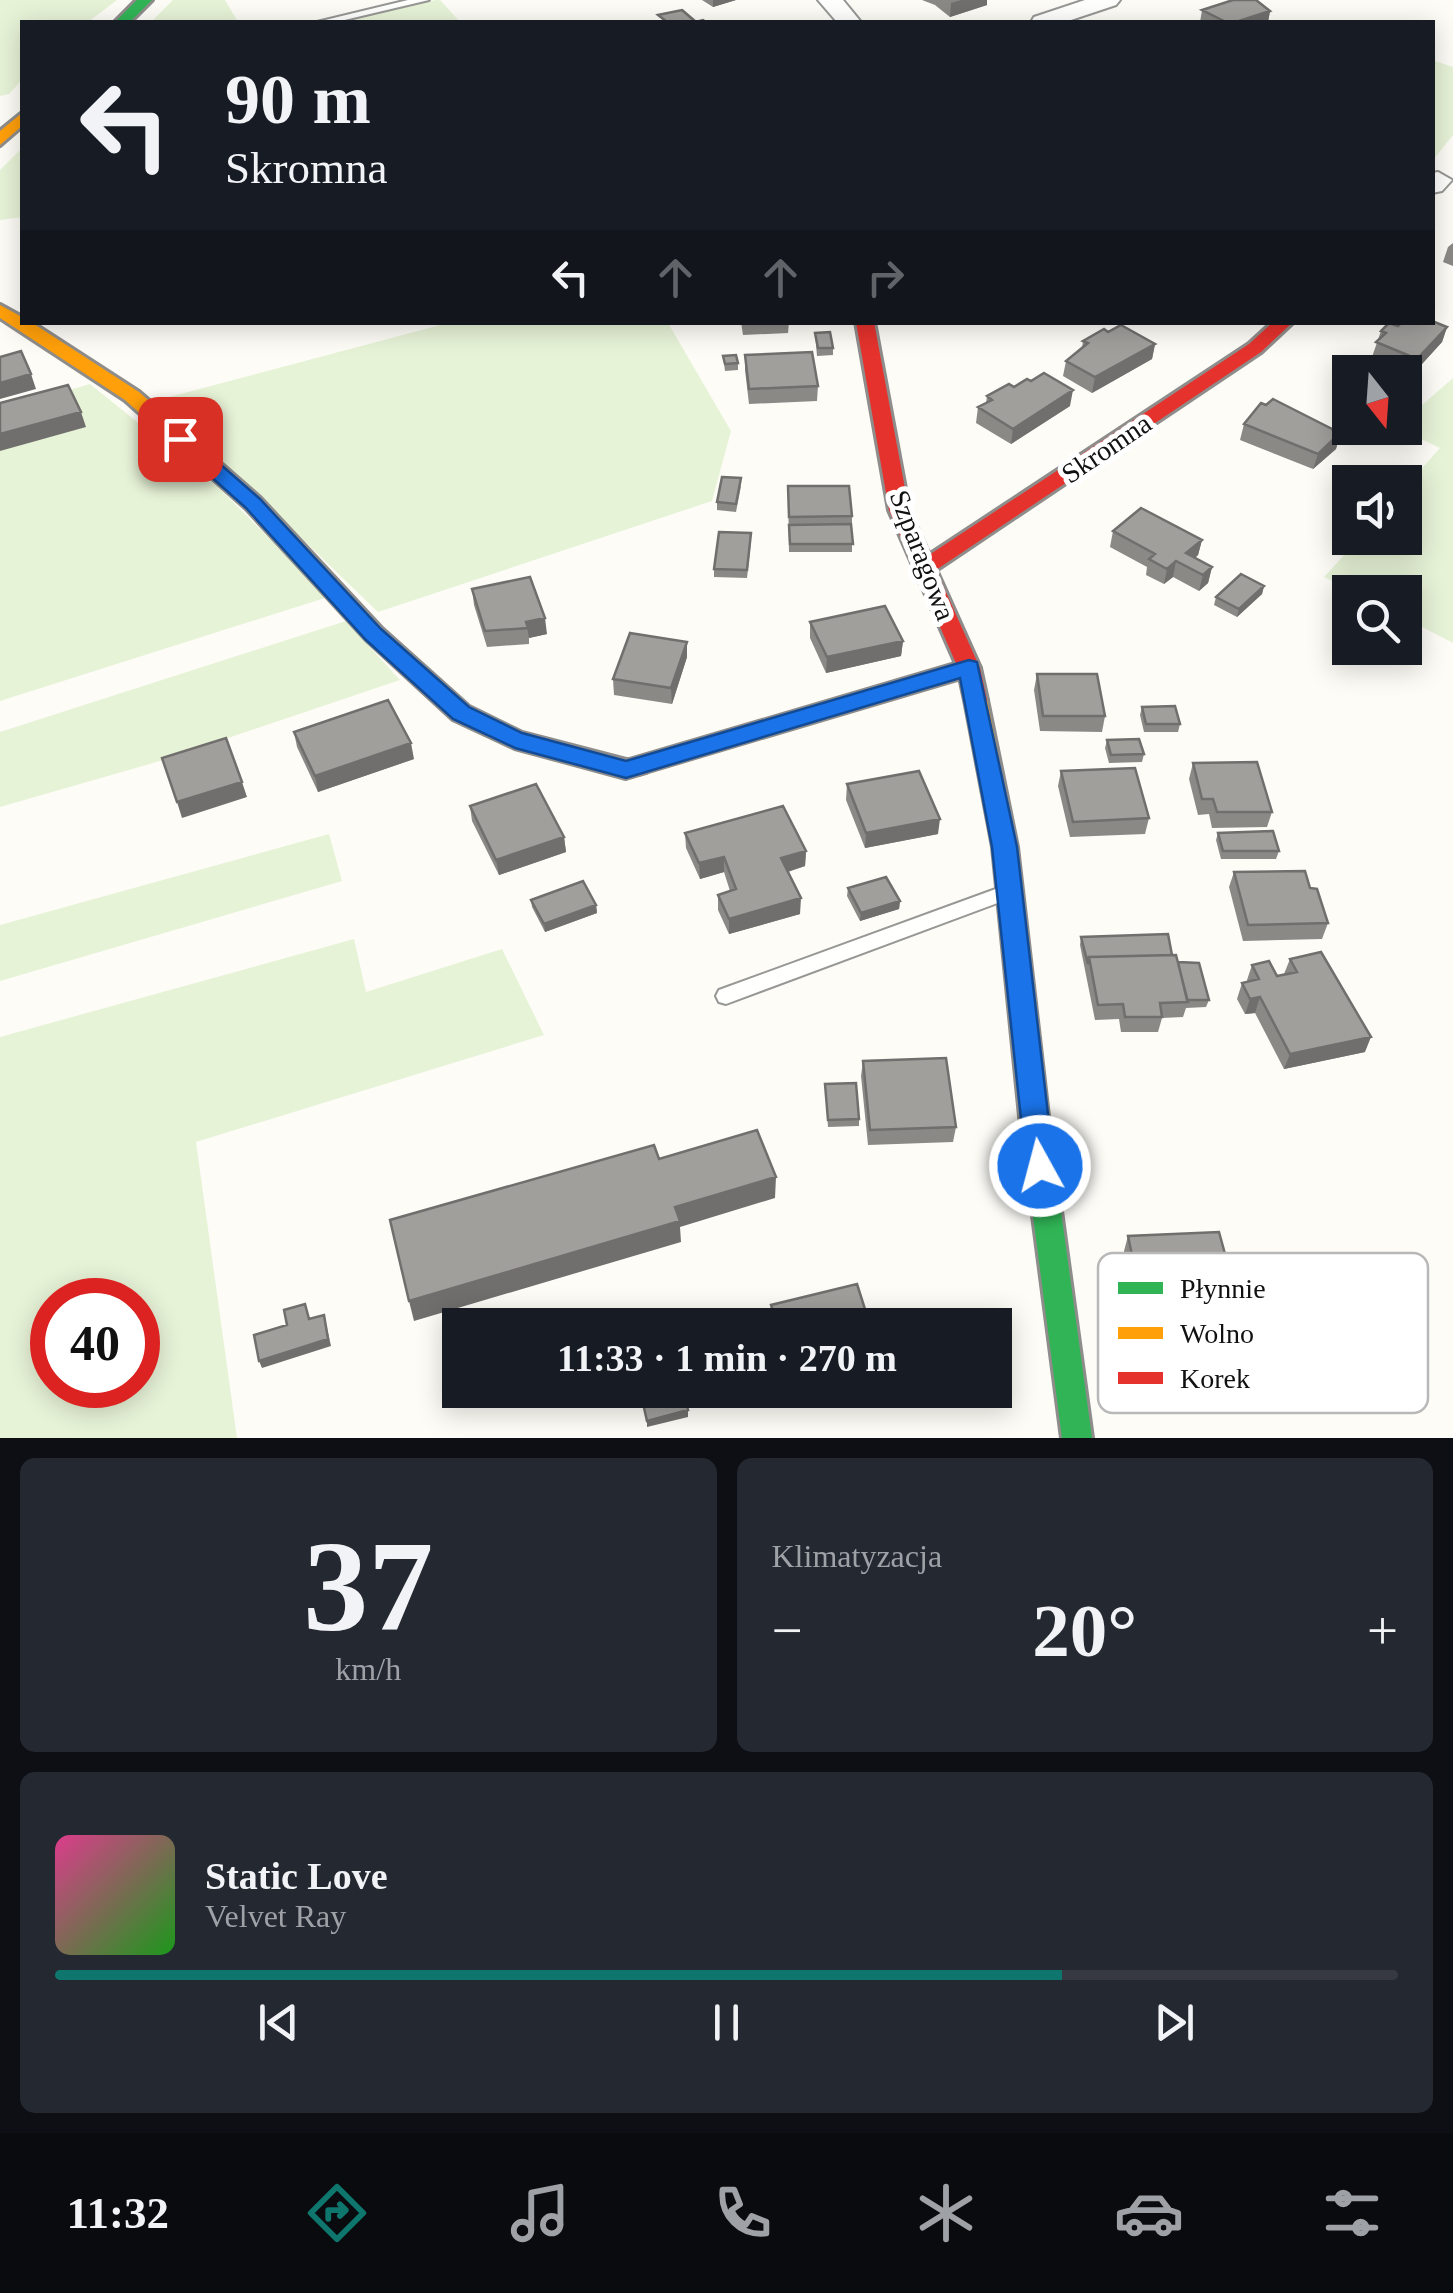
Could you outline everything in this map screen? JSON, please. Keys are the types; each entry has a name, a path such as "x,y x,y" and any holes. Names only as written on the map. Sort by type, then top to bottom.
{"street":[{"path":"124,20 145,0"},
{"path":"830,0 847,20"},
{"path":"1049,20 1108,0"},
{"path":"0,140 20,120"},
{"path":"23,325 132,396 253,504 374,634 461,713 515,740 626,769 969,668"},
{"name":"Szparagowa","path":"867,325 899,510 969,668 1004,847 1024,1043 1077,1438"},
{"name":"Skromna","path":"924,568 1255,348 1281,325"}],"lane":[{"path":"333,20 423,0"},
{"path":"726,996 1009,891"}],"green space":[{"path":"0,0 117,0 91,20 20,20 20,82 9,94 0,96"},
{"path":"173,0 225,0 237,20 153,20"},
{"path":"440,0 458,20 351,20"},
{"path":"1435,61 1453,67 1453,135 1435,158"},
{"path":"20,150 20,217 0,220 0,170"},
{"path":"440,325 669,325 731,431 712,501 378,612 158,400"},
{"path":"1453,378 1453,643 1422,627 1422,575 1332,575 1332,581 1324,577 1344,555 1422,555 1422,468 1440,448 1422,439 1422,405"},
{"path":"90,384 219,488 328,597 0,701 0,410"},
{"path":"346,621 400,680 160,761 0,807 0,732"},
{"path":"329,834 342,881 0,981 0,925"},
{"path":"354,939 366,992 502,949 544,1035 196,1142 237,1438 0,1438 0,1037"}],"building":[{"path":"1233,0 1256,0 1270,11 1242,20 1222,20 1202,10"},
{"path":"682,10 694,20 664,20 658,15"},
{"path":"1435,322 1447,327 1421,355 1407,355 1376,342 1386,333 1381,331 1387,325"},
{"path":"1121,325 1155,344 1095,377 1066,361 1088,343 1083,341"},
{"path":"830,332 833,348 818,348 815,333"},
{"path":"21,351 31,374 0,383 0,357"},
{"path":"812,352 818,386 749,389 745,355"},
{"path":"736,355 738,363 725,364 723,356"},
{"path":"1044,373 1073,390 1013,429 978,407 992,400 987,396 1009,384 1014,387"},
{"path":"68,385 81,412 0,434 0,403"},
{"path":"1273,399 1332,429 1332,441 1318,454 1244,424 1261,403 1266,405"},
{"path":"722,477 741,478 736,504 717,502"},
{"path":"788,486 849,486 852,516 789,517"},
{"path":"1141,508 1202,540 1186,553 1212,567 1203,575 1176,561 1167,569 1149,559 1155,554 1113,531"},
{"path":"851,524 853,544 790,544 789,525"},
{"path":"719,532 751,533 747,570 714,569"},
{"path":"1241,574 1264,586 1239,609 1216,597"},
{"path":"530,577 545,618 526,622 528,628 485,631 472,589"},
{"path":"885,606 903,641 827,657 810,622"},
{"path":"630,633 687,642 671,688 613,679"},
{"path":"1037,674 1097,674 1105,716 1043,716"},
{"path":"388,700 411,743 315,776 294,732"},
{"path":"1175,706 1180,724 1146,724 1142,707"},
{"path":"226,738 242,782 177,802 162,758"},
{"path":"1139,739 1144,754 1111,755 1107,740"},
{"path":"1257,762 1272,812 1217,812 1213,799 1202,799 1193,763"},
{"path":"1135,768 1149,818 1073,822 1061,771"},
{"path":"919,771 940,819 866,833 847,784"},
{"path":"536,784 564,837 496,860 470,806"},
{"path":"783,806 806,851 781,858 801,898 729,919 718,895 736,889 724,857 699,863 685,833"},
{"path":"1273,831 1279,851 1223,851 1218,833"},
{"path":"1305,871 1310,888 1317,889 1328,923 1248,925 1234,872"},
{"path":"886,877 900,901 861,913 848,888"},
{"path":"583,881 596,905 544,924 531,900"},
{"path":"1168,934 1172,955 1089,957 1088,964 1081,937"},
{"path":"1321,952 1371,1037 1290,1054 1260,997 1250,999 1242,983 1259,979 1252,965 1269,961 1277,976 1297,972 1290,959"},
{"path":"1176,955 1188,1002 1160,1003 1162,1017 1125,1017 1123,1004 1098,1005 1089,957"},
{"path":"1178,962 1199,963 1209,1000 1187,1000"},
{"path":"946,1058 956,1127 870,1130 863,1061"},
{"path":"856,1083 859,1119 828,1120 825,1084"},
{"path":"757,1130 776,1177 675,1207 680,1221 409,1301 390,1220 654,1145 659,1159"},
{"path":"1219,1232 1225,1253 1132,1253 1128,1236"},
{"path":"857,1284 865,1308 772,1308 771,1305"},
{"path":"305,1304 309,1319 324,1315 328,1339 259,1361 254,1335 287,1325 284,1310"},
{"path":"644,1408 688,1408 688,1410 647,1421"}],"traffic: fast":[{"path":"124,20 145,0"},
{"path":"638,766 969,668"},
{"path":"1034,1116 1077,1438"}],"traffic: slow":[{"path":"0,140 20,120"},
{"path":"0,310 20,323"},
{"path":"23,325 132,396 253,503 374,634 461,713 515,740 626,769 638,766"},
{"path":"976,700 1005,847 1034,1116"}],"traffic: jam":[{"path":"866,325 899,510 969,668 976,700"},
{"path":"924,568 1255,348 1281,325"}],"route":[{"path":"180,439 253,504 374,634 461,713 515,740 626,769 969,668 1004,847 1040,1166"}]}
